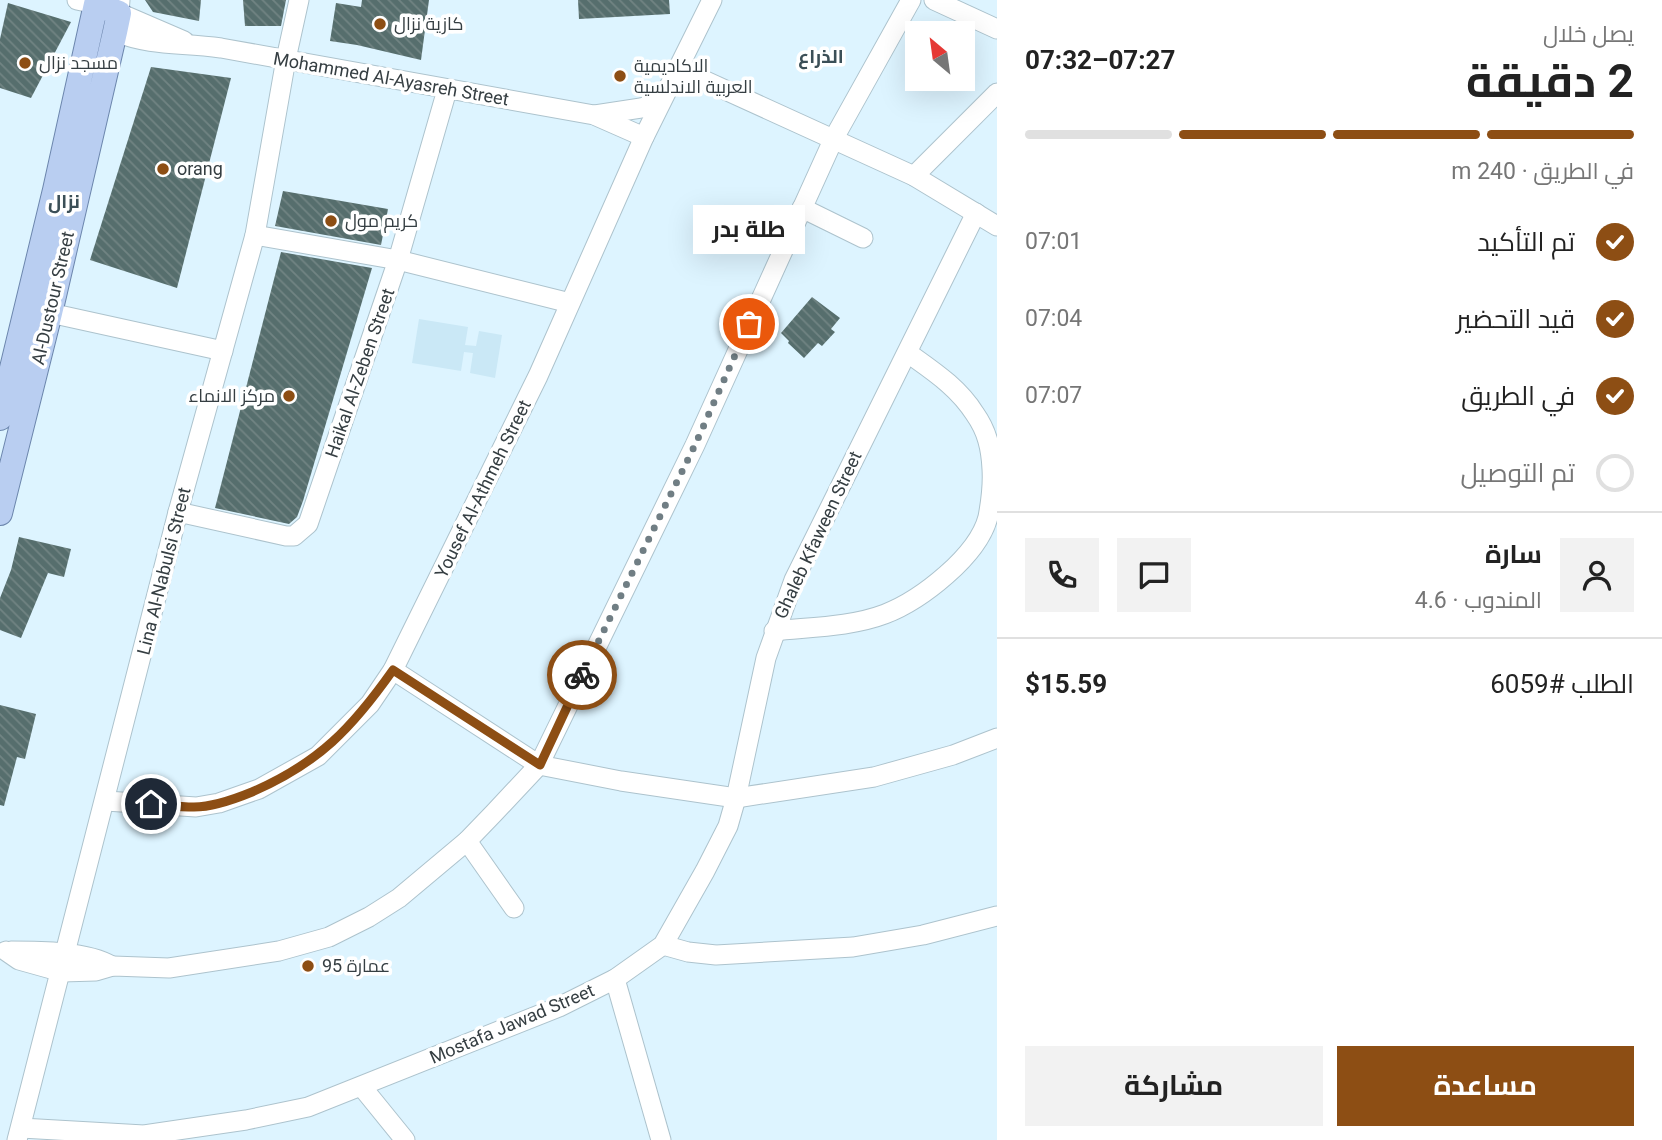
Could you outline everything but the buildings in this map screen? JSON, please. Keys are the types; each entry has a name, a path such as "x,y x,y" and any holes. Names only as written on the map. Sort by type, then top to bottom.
{"main road":[{"name":"Al-Dustour Street","path":"0,513 50,313 102,10"},
{"name":"Al-Dustour Street","path":"0,418 102,10"}],"street":[{"name":"Lina Al-Nabulsi Street","path":"19,1134 178,512 255,235 299,0"},
{"name":"Yousef Al-Athmeh Street","path":"106,801 196,807 219,803 259,789 318,756 370,704 393,670 538,376 660,102 712,0"},
{"path":"3,950 64,963 105,962 113,967 169,968 279,951 329,937 369,918 399,898 467,841 540,765 695,445 834,138 911,0"},
{"path":"934,0 997,29"},
{"name":"Mohammed Al-Ayasreh Street","path":"102,10 150,43 188,43 594,115 644,137"},
{"path":"677,68 914,176 997,226"},
{"name":"Haikal Al-Zeben Street","path":"178,512 286,536 294,536 302,531 313,512 398,260 447,90"},
{"path":"914,176 997,93"},
{"name":"Mohammed Al-Ayasreh Street","path":"594,115 641,108 660,102"},
{"path":"802,208 863,237"},
{"name":"Ghaleb Kfaween Street","path":"663,945 722,837 736,798 756,695 774,631 794,580 975,213"},
{"path":"255,235 398,260 570,303"},
{"path":"50,313 223,351"},
{"path":"774,631 849,622 883,615 897,608 949,573 992,521 991,450 986,434 976,415 957,390 908,353"},
{"path":"393,670 540,765 621,781 736,798 874,777 953,755 997,738"},
{"path":"467,841 514,908"},
{"path":"663,945 688,952 716,955 853,947 923,935 997,916"},
{"name":"Mostafa Jawad Street","path":"19,1134 143,1138 308,1107 559,1007 615,979 663,945"},
{"path":"615,979 661,1140"},
{"path":"362,1087 405,1140"}],"shaded area":[{"path":"419,319 468,327 465,345 476,346 479,331 502,335 495,378 470,373 473,353 464,352 461,371 412,363"}],"way so far":[{"path":"582,675 695,445 749,324"}],"place":[{"name":"كازية نزال","path":"380,24"},
{"name":"مسجد نزال","path":"25,63"},
{"name":"الاكاديمية العربية الاندلسية","path":"620,76"},
{"name":"orang","path":"163,169"},
{"name":"كريم مول","path":"331,221"},
{"name":"طلة بدر","path":"749,324"},
{"name":"مركز الانماء","path":"289,396"},
{"name":"عمارة 95","path":"308,966"}],"district":[{"name":"الذراع","path":"821,56"},
{"name":"نزال","path":"64,201"}],"route":[{"path":"151,804 196,807 219,803 283,777 318,756 341,734 370,704 393,670 540,765 582,675"}]}
